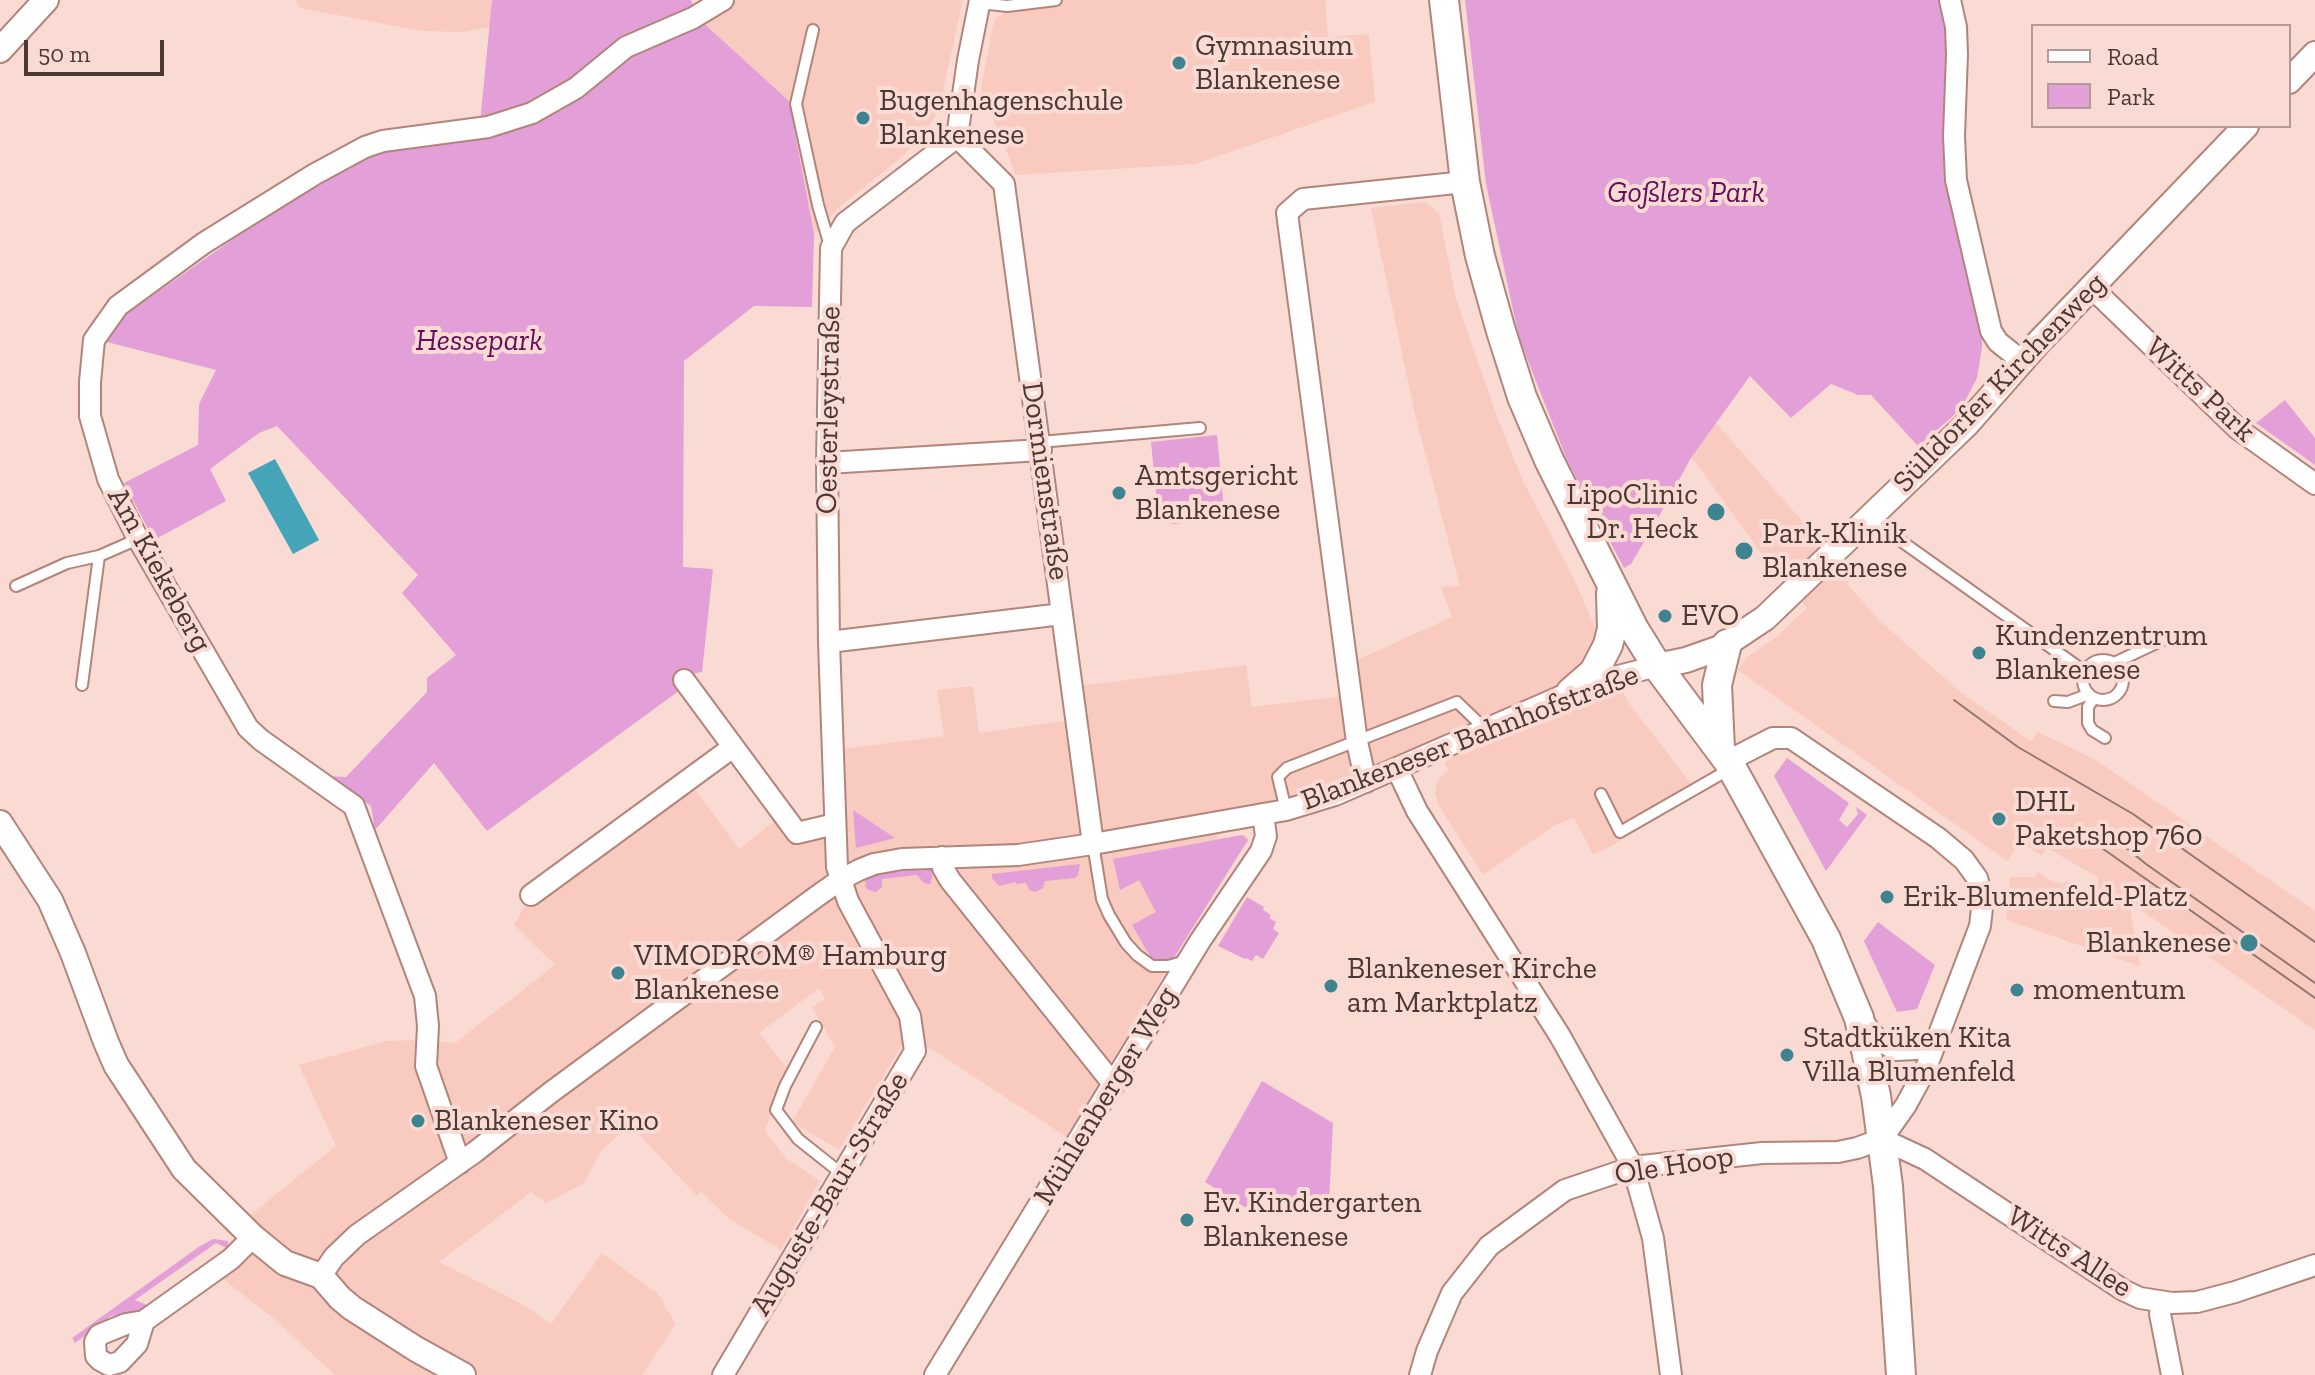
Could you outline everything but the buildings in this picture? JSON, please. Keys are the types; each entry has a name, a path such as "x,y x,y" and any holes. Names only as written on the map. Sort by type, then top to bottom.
{"main road":[{"path":"1444,0 1465,182 1480,256 1522,397 1549,460 1634,629 1657,666 1727,759 1826,939 1859,1018 1876,1096 1888,1186 1901,1375"},
{"path":"1571,692 1594,672 1608,645 1612,629 1610,584"},
{"path":"1727,644 1717,685 1727,759"}],"street":[{"path":"0,50 46,0"},
{"name":"Am Kiekeberg","path":"460,1163 426,1066 428,1026 425,996 354,806 248,728 138,539 108,479 90,416 94,340 118,306 204,243 315,174 365,147 394,138 488,127 532,113 576,88 626,47 693,18 723,0"},
{"path":"1950,0 1956,27 1957,54 1956,180 1991,331 1998,342 2022,361"},
{"path":"831,248 845,223 957,137 980,1"},
{"path":"2291,79 2315,54"},
{"name":"Sülldorfer Kirchenweg","path":"1657,666 1727,644 1765,618 1784,593 1869,519 1966,425 2022,361 2244,128"},
{"name":"Dormienstraße","path":"957,137 1004,184 1093,844"},
{"path":"1366,782 1357,742 1287,213 1303,199 1465,182"},
{"name":"Oesterleystraße","path":"831,248 827,463 829,642 835,824 840,880"},
{"name":"Witts Park","path":"2092,288 2238,429 2315,484"},
{"path":"827,463 1041,446"},
{"path":"829,642 1062,614"},
{"name":"Blankeneser Bahnhofstraße","path":"321,1276 334,1257 357,1235 460,1163 840,880 859,870 889,861 1018,855 1286,810 1366,782 1599,681 1657,666"},
{"path":"684,680 797,833 835,824"},
{"path":"1727,759 1773,738 1791,738 1947,845 1964,860 1977,878 1983,899 1980,926 1918,1085 1882,1139"},
{"path":"531,895 733,747"},
{"path":"1397,769 1417,811 1560,1036 1633,1167 1653,1238 1671,1375"},
{"name":"Mühlenberger Weg","path":"935,1375 1188,961 1261,851 1266,836 1263,814"},
{"path":"0,823 50,900 116,1065 184,1169 253,1237 285,1263 321,1276 352,1308 463,1375"},
{"path":"942,857 943,868 950,880 1114,1085"},
{"name":"Auguste-Baur-Straße","path":"723,1375 915,1051 910,1016 848,901 840,880"},
{"path":"1859,1018 1877,1039 1896,1050 1917,1049 1939,1037"},
{"name":"Ole Hoop","path":"1420,1375 1452,1293 1489,1246 1565,1190 1633,1167 1762,1153 1838,1152 1882,1139"},
{"name":"Witts Allee","path":"1882,1139 1925,1159 2123,1290 2140,1298 2161,1303 2197,1302 2315,1265"},
{"path":"144,1321 141,1338 125,1359 101,1369 95,1352 99,1335 126,1324 144,1321 231,1259 253,1237"},
{"path":"2161,1303 2160,1314 2172,1375"}],"lane":[{"path":"980,1 1007,6 1056,0"},
{"path":"813,30 796,104 818,205 831,248"},
{"path":"1041,446 1200,428"},
{"path":"1869,519 2084,671"},
{"path":"16,586 67,563 99,556 138,539"},
{"path":"82,685 99,556"},
{"path":"2105,738 2092,730 2088,723 2091,696 2083,683 2084,671 2094,661 2114,663 2163,640 2183,642"},
{"path":"2054,701 2068,702 2091,696 2113,697 2121,687 2122,674 2114,663"},
{"path":"1286,810 1278,782 1283,770 1457,702 1485,729"},
{"path":"1601,794 1620,832 1727,759"},
{"path":"1093,844 1102,899 1126,943 1152,966 1188,961"},
{"path":"816,1027 776,1110 798,1139 842,1174"}],"shaded area":[{"path":"295,0 492,0 490,27 463,32 422,31 300,8"},
{"name":"Bugenhagenschule Blankenese","path":"733,0 963,0 939,109 929,127 902,157 839,207 814,234 789,101 698,18"},
{"name":"Gymnasium Blankenese","path":"1004,0 1325,0 1328,37 1369,34 1375,102 1195,164 1016,175 981,89 993,25 996,18 1003,14"},
{"path":"1425,202 1439,213 1456,299 1522,479 1573,577 1628,702 1699,794 1593,854 1574,818 1555,825 1483,875 1439,806 1435,795 1436,785 1448,770 1435,744 1321,789 1269,804 1216,812 1219,838 1242,835 1248,840 1173,959 1068,1138 930,1048 902,1045 839,1150 792,1122 835,1047 812,1007 825,999 819,988 759,1033 787,1068 765,1131 787,1159 820,1181 781,1250 728,1218 701,1192 697,1196 630,1125 601,1151 584,1183 546,1203 531,1192 439,1262 524,1305 551,1324 602,1253 658,1294 676,1324 642,1375 335,1375 272,1317 223,1279 249,1216 336,1146 299,1065 387,1041 455,1043 555,965 514,925 531,895 688,780 739,849 783,814 797,833 835,824 833,750 944,736 937,690 973,686 979,733 1076,719 1072,687 1246,665 1252,707 1335,697 1351,694 1346,662 1452,617 1441,587 1460,586 1415,414 1371,208"},
{"path":"1716,423 1852,578 1847,584 1880,621 1964,695 2031,741 2038,732 2096,760 2315,911 2315,1030 2129,902 2140,966 2006,920 2010,877 2035,877 2038,872 2050,880 2064,884 2065,881 2094,892 2099,878 2047,848 2041,855 2020,842 2007,861 1738,670 1747,657 1776,637 1807,608 1780,579 1691,458"}],"green space":[{"name":"Hessepark","path":"492,0 691,0 698,18 789,101 814,234 812,307 754,306 684,361 683,567 713,569 702,672 691,674 676,693 487,831 434,763 375,830 371,806 329,776 346,777 427,692 427,678 456,655 402,593 418,575 277,426 259,433 210,469 226,501 154,540 124,483 198,445 199,404 216,370 107,342 125,315 253,225 341,172 392,149 479,133"},
{"name":"Goßlers Park","path":"1465,0 1942,0 1982,329 1977,378 1963,405 1918,446 1871,395 1858,395 1831,384 1791,418 1750,376 1691,458 1631,564 1624,568 1567,460 1519,338 1486,184"},
{"path":"2285,400 2315,438 2315,465 2256,423"},
{"path":"1217,435 1225,519 1172,524 1171,512 1158,513 1151,442"},
{"path":"1787,758 1849,803 1839,820 1847,827 1858,814 1856,807 1867,815 1826,871 1774,776"},
{"path":"853,810 895,838 856,848"},
{"path":"1242,835 1248,840 1173,959 1153,961 1132,925 1156,912 1139,880 1120,890 1113,859"},
{"path":"1080,864 1075,878 1045,881 1043,888 1035,892 1029,890 1026,883 999,886 992,878 992,874"},
{"path":"931,868 929,884 917,875 882,879 882,887 876,892 865,886 866,879 877,874"},
{"path":"1247,897 1264,907 1263,910 1271,915 1269,918 1276,922 1273,929 1279,933 1263,959 1256,955 1252,961 1218,946"},
{"path":"1878,922 1935,965 1917,1009 1897,1012 1864,941"},
{"path":"1262,1081 1333,1123 1329,1202 1272,1205 1253,1194 1246,1208 1205,1182"},
{"path":"213,1239 228,1241 229,1249 216,1243 135,1300 149,1306 136,1312 111,1316 75,1343 72,1338"}],"water":[{"path":"275,459 319,540 293,554 248,473"}],"tram line":[{"path":"1954,700 2018,747 2133,814 2315,942"},
{"path":"2108,833 2146,864 2315,983"},
{"path":"2099,846 2315,998"}],"place":[{"name":"Gymnasium Blankenese","path":"1179,63"},
{"name":"Bugenhagenschule Blankenese","path":"863,118"},
{"name":"Amtsgericht Blankenese","path":"1119,493"},
{"name":"LipoClinic Dr. Heck","path":"1716,512"},
{"name":"Park-Klinik Blankenese","path":"1744,551"},
{"name":"EVO","path":"1665,616"},
{"name":"Kundenzentrum Blankenese","path":"1979,653"},
{"name":"DHL Paketshop 760","path":"1999,819"},
{"name":"Erik-Blumenfeld-Platz","path":"1887,897"},
{"name":"Blankenese","path":"2249,943"},
{"name":"VIMODROM® Hamburg Blankenese","path":"618,973"},
{"name":"Blankeneser Kirche am Marktplatz","path":"1331,986"},
{"name":"momentum","path":"2017,990"},
{"name":"Stadtküken Kita Villa Blumenfeld","path":"1787,1055"},
{"name":"Blankeneser Kino","path":"418,1121"},
{"name":"Ev. Kindergarten Blankenese","path":"1187,1220"}]}
